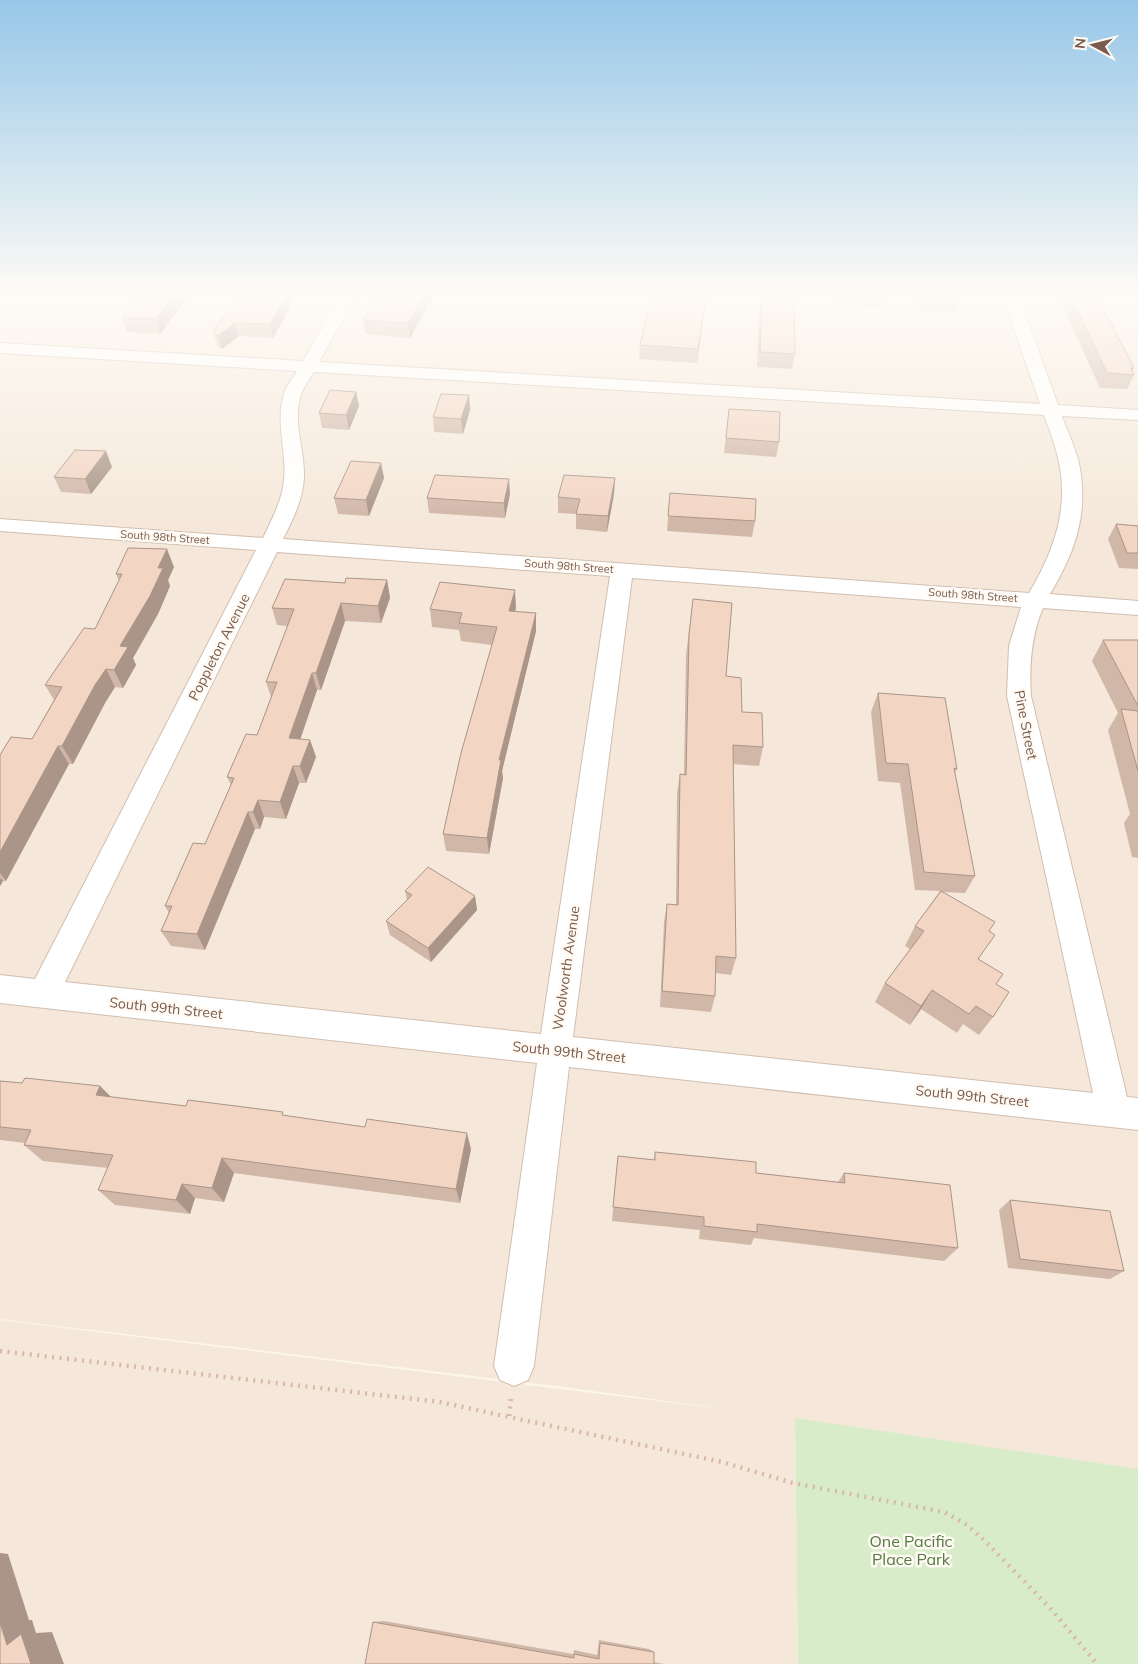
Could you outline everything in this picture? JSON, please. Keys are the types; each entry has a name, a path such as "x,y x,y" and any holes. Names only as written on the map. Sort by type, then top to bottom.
{"street":[{"name":"Poppleton Avenue","path":"43,994 285,514 292,493 294,468 288,431 288,412 294,393 307,369"},
{"path":"353,369 1138,415"},
{"name":"Pine Street","path":"1036,369 1068,458 1073,483 1074,505 1065,544 1029,616 1020,650 1017,674 1018,696 1126,1112"},
{"name":"South 98th Street","path":"0,525 1138,608"},
{"name":"Woolworth Avenue","path":"514,1366 555,1050 622,570"},
{"name":"South 99th Street","path":"0,990 1126,1112"}],"path":[{"path":"0,1351 430,1401 722,1462 793,1483 944,1512 967,1525 986,1542 1051,1609 1096,1664"},
{"path":"510,1417 514,1366"}],"shaded area":[{"path":"0,369 1138,369 1138,1469 795,1419 798,1664 0,1664 0,1320 740,1411 556,1386 0,1319"}],"green space":[{"name":"One Pacific Place Park","path":"795,1418 1138,1469 1138,1664 798,1664"}],"building":[{"path":"1105,369 1131,369 1134,375 1107,373"},
{"path":"330,390 356,392 346,415 319,413"},
{"path":"441,394 469,395 461,419 433,417"},
{"path":"729,409 780,412 779,442 726,438"},
{"path":"75,450 106,451 85,479 54,477"},
{"path":"351,461 381,463 366,500 334,498"},
{"path":"435,475 509,479 504,503 427,498"},
{"path":"564,475 615,478 608,516 576,514 580,499 558,497"},
{"path":"670,493 756,499 755,521 668,516"},
{"path":"1116,524 1138,526 1138,553 1127,553"},
{"path":"128,548 167,549 158,568 163,568 150,596 120,646 128,647 114,670 106,669 95,685 62,746 58,746 0,852 0,755 11,737 32,739 62,687 45,685 84,628 95,629 122,574 116,574"},
{"path":"346,578 387,580 378,606 341,603 316,673 312,673 289,738 310,740 300,766 293,766 280,802 258,800 253,812 248,812 197,934 161,931 172,906 165,906 193,843 205,844 234,778 227,777 246,734 257,735 277,682 266,682 294,609 272,608 285,579 345,583"},
{"path":"440,582 515,590 509,611 536,613 499,760 501,760 487,838 443,834 461,753 497,627 459,623 462,613 430,609"},
{"path":"693,599 732,603 726,676 741,678 742,712 762,713 763,747 733,745 736,958 716,956 715,996 662,991 667,904 678,905 680,774 686,775 689,635"},
{"path":"1103,640 1138,640 1138,706"},
{"path":"878,693 945,698 957,769 954,768 975,876 924,872 908,764 886,763"},
{"path":"1121,709 1138,711 1138,771"},
{"path":"428,867 475,896 428,948 386,921 412,895 405,891"},
{"path":"941,891 995,922 989,931 995,935 978,959 1003,974 996,984 1009,992 993,1017 976,1006 969,1014 932,990 921,1006 885,983 924,931 915,926"},
{"path":"25,1078 100,1086 96,1095 186,1106 188,1100 283,1112 282,1115 365,1127 367,1119 467,1133 456,1189 222,1158 212,1188 182,1184 176,1200 98,1190 113,1155 24,1145 31,1130 0,1127 0,1081 22,1083"},
{"path":"655,1152 756,1162 756,1173 845,1183 844,1173 950,1185 958,1248 757,1224 757,1232 704,1226 704,1217 613,1207 618,1156 655,1160"},
{"path":"1010,1200 1110,1211 1124,1271 1020,1259"},
{"path":"373,1622 574,1658 574,1654 599,1659 600,1643 654,1652 654,1664 365,1664"},
{"path":"0,1623 7,1645 21,1634 31,1664 0,1664"}]}
